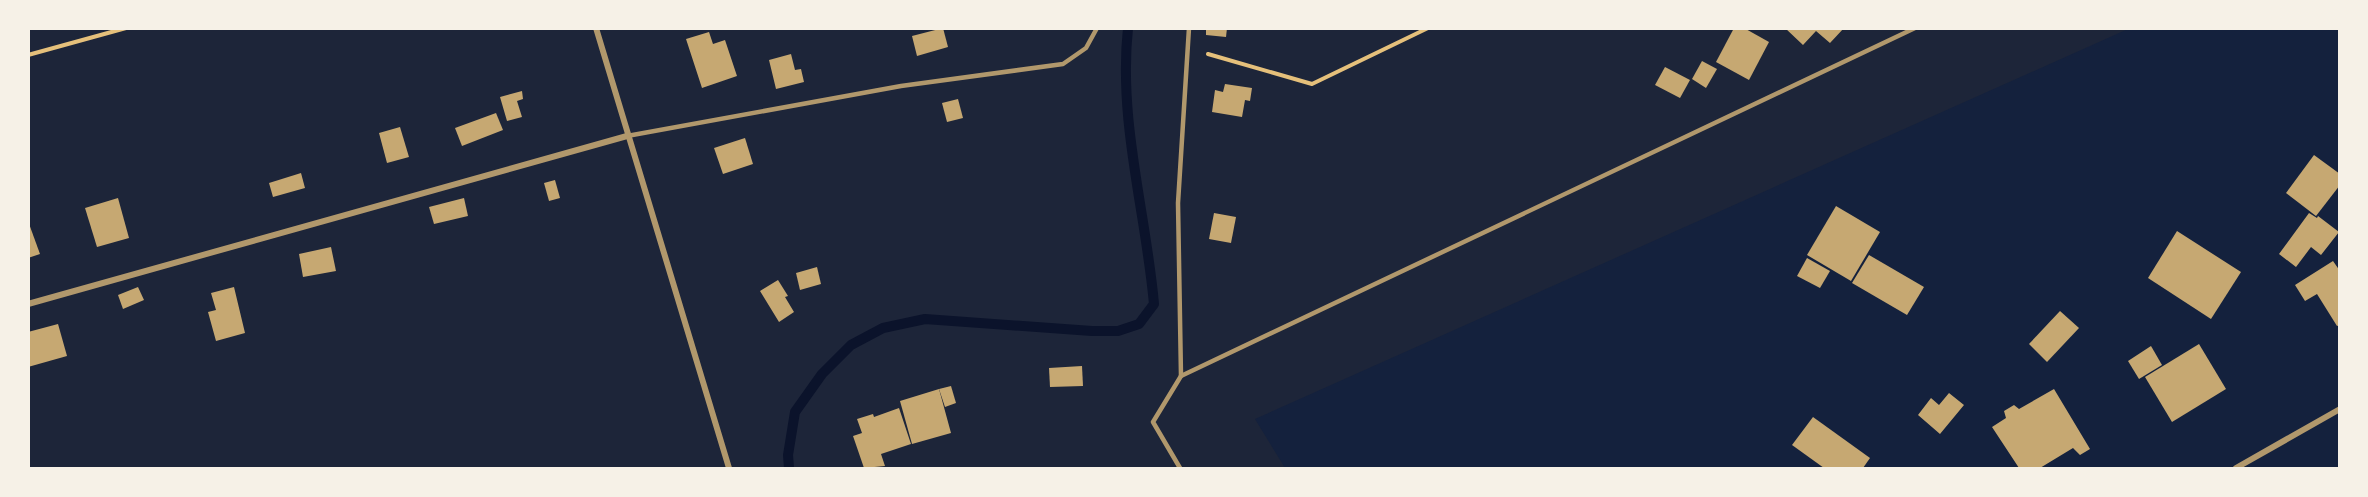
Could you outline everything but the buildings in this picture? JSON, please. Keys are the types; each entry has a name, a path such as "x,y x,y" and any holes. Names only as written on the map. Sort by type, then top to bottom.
{"street":[{"path":"596,28 729,468"},
{"path":"28,304 627,136"},
{"path":"2236,468 2340,409"}],"lane":[{"path":"627,136 900,86 1063,64 1086,48 1096,28"},
{"path":"1180,468 1153,422 1181,376 1178,203 1189,28"},
{"path":"1181,376 1915,28"}],"path":[{"path":"28,55 126,28"},
{"path":"1187,48 1312,84 1428,28"}],"shaded area":[{"path":"28,29 2128,29 1255,419 1285,468 29,468"}],"waterway":[{"path":"789,468 788,455 795,412 822,374 851,345 883,328 925,319 1092,331 1118,331 1139,324 1154,304 1130,132 1126,63 1128,28"}]}
